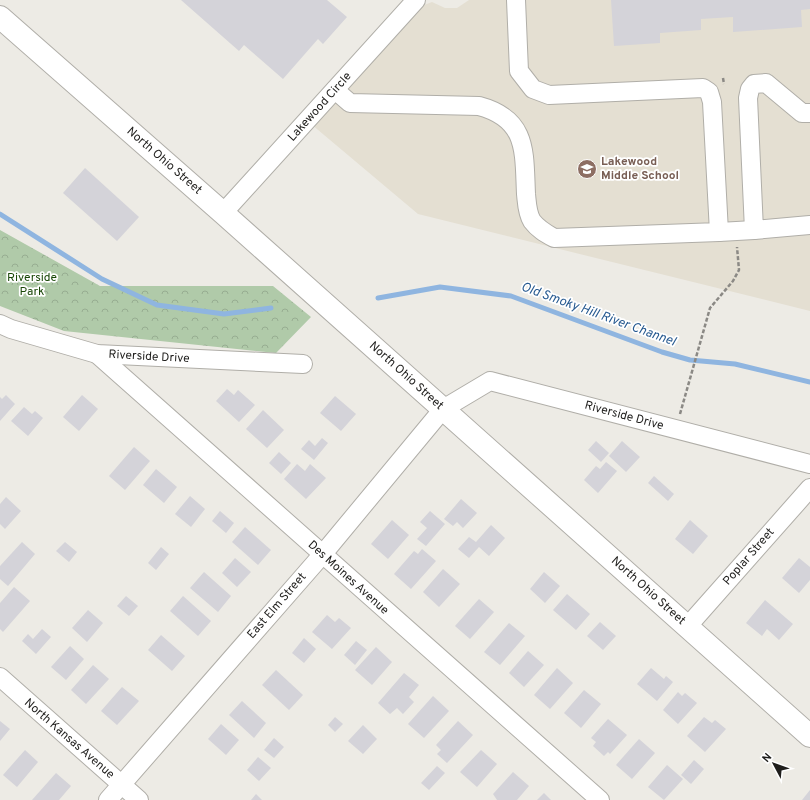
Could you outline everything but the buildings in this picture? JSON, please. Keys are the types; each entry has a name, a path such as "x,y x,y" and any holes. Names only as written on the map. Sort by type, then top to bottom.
{"main road":[{"name":"North Ohio Street","path":"0,18 224,213 810,736"}],"street":[{"name":"Lakewood Circle","path":"224,213 416,0"},
{"path":"516,0 519,71 533,89 549,95 703,88 709,92 712,102 719,232"},
{"path":"754,230 748,98 750,89 754,84 766,83 802,113 810,113"},
{"path":"335,90 350,103 479,106 491,110 505,118 519,133 524,150 527,208 531,220 541,231 554,238 719,232 810,225"},
{"name":"Riverside Drive","path":"0,324 11,329 97,354 303,364"},
{"name":"Des Moines Avenue","path":"97,354 600,800"},
{"name":"Riverside Drive","path":"443,409 490,381 810,464"},
{"name":"East Elm Street","path":"108,800 322,555 443,409"},
{"name":"Poplar Street","path":"687,627 810,488"},
{"name":"North Kansas Avenue","path":"0,677 139,800"}],"path":[{"path":"684,403 706,324"}],"shaded area":[{"name":"Lakewood Middle School","path":"469,0 810,0 810,311 418,214 311,124 419,7 432,2 445,8 457,8"}],"green space":[{"name":"Riverside Park","path":"0,230 100,286 273,286 311,317 276,353 64,331 0,306"}],"waterway":[{"name":"Old Smoky Hill River Channel","path":"0,214 102,279 157,305 224,314 271,308"},
{"name":"Old Smoky Hill River Channel","path":"378,298 440,287 511,296 662,352 690,360 735,364 810,382"}],"place":[{"name":"Lakewood Middle School","path":"587,169"}]}
